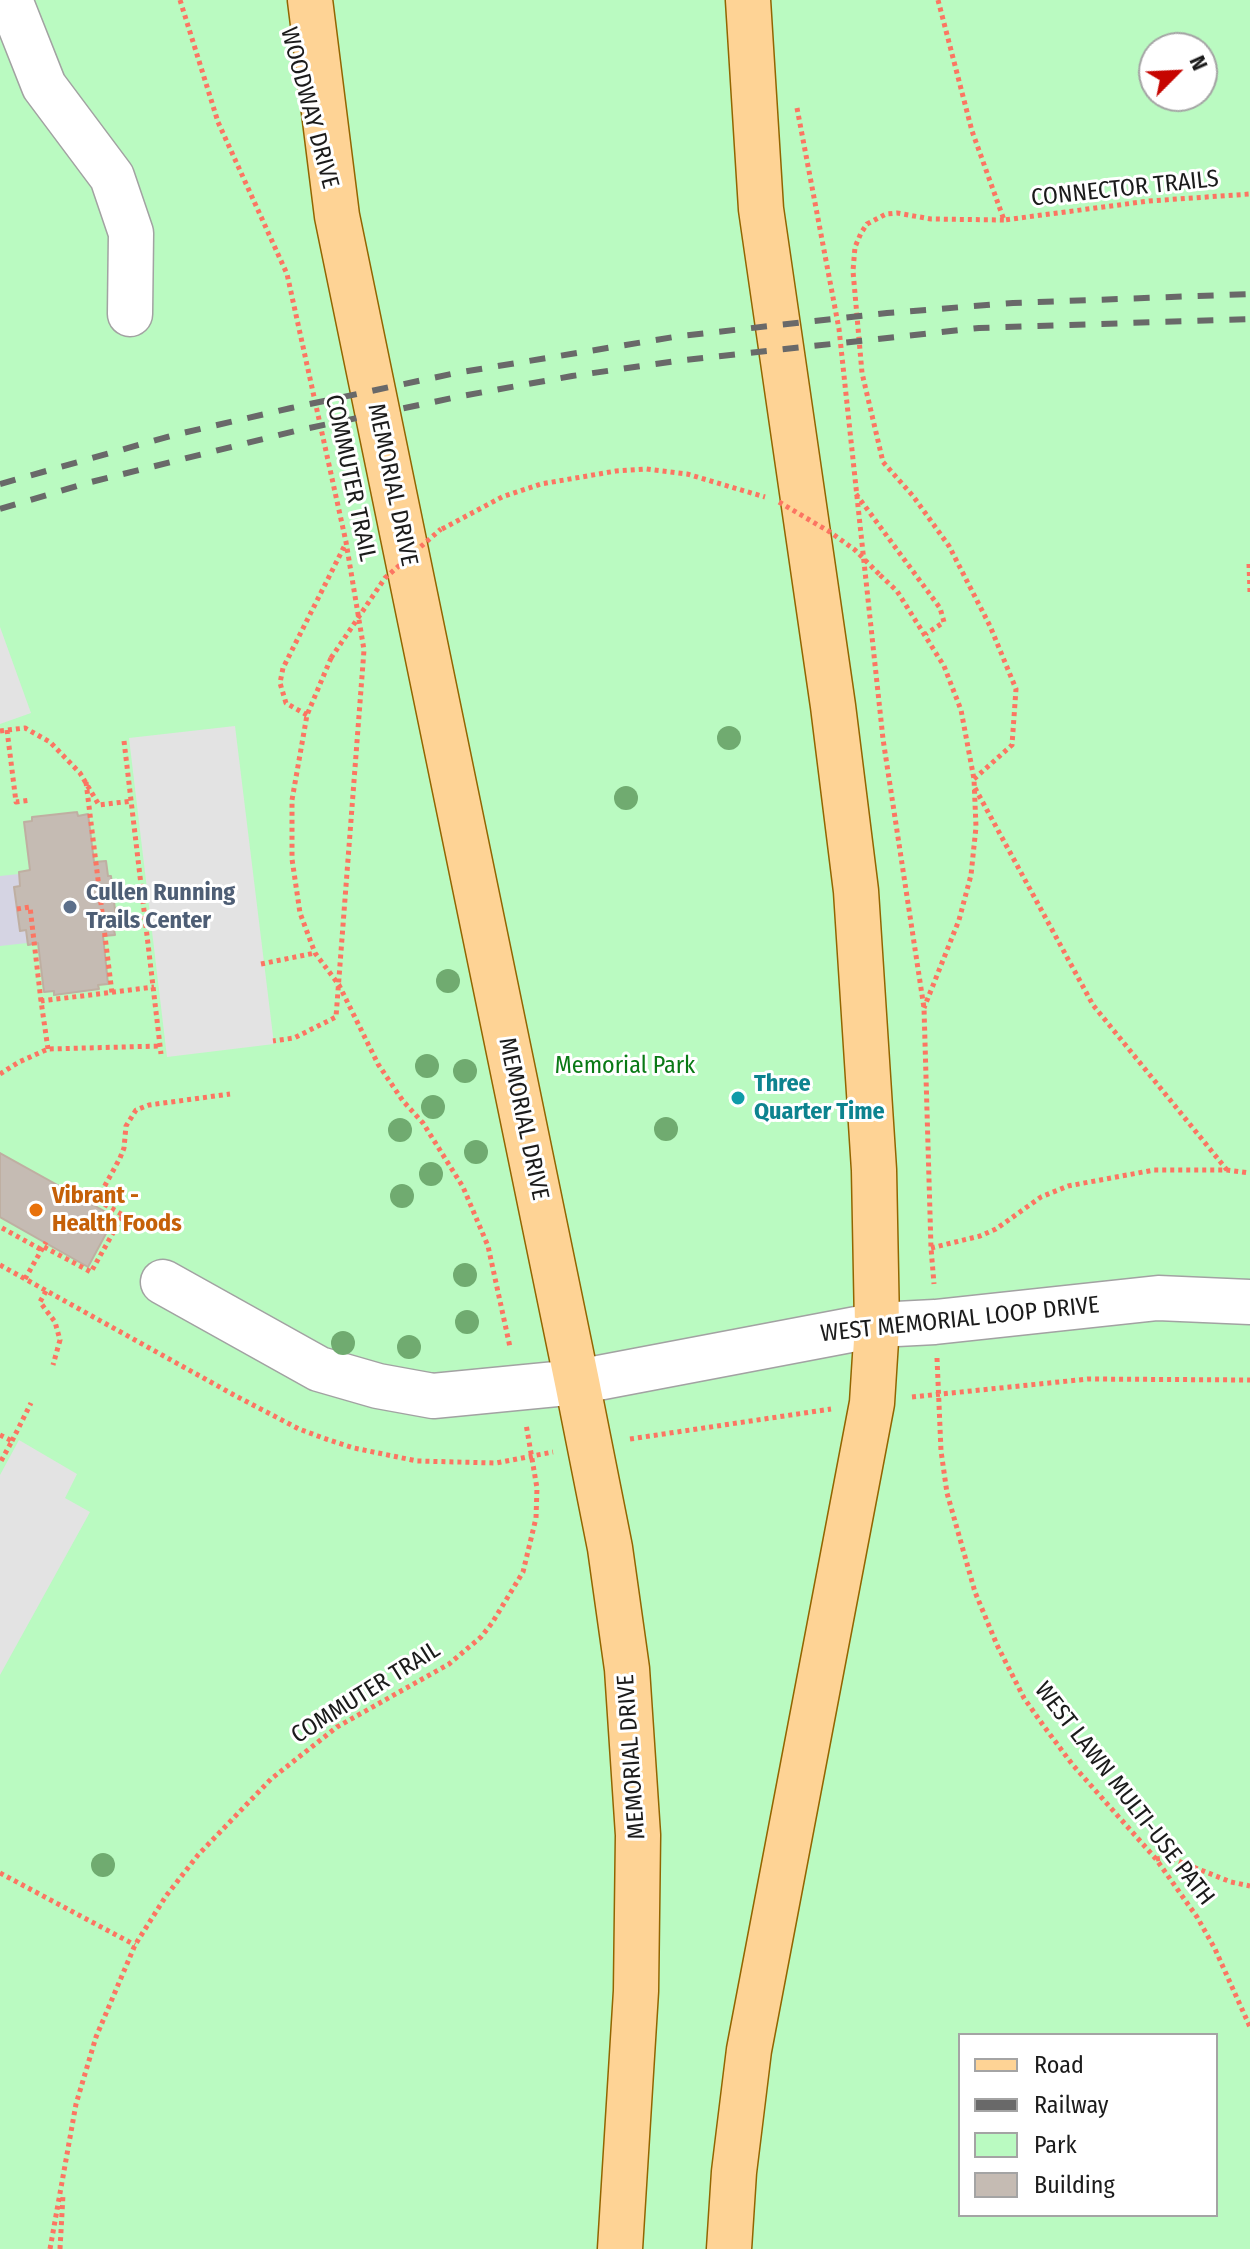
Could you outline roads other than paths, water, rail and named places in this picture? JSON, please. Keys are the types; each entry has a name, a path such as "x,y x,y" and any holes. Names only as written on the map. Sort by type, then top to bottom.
{"main road":[{"name":"WOODWAY DRIVE","path":"281,0 337,216"},
{"name":"MEMORIAL DRIVE","path":"310,0 337,216 577,1382 610,1548 627,1669 638,1835 636,1991 620,2249"},
{"path":"718,0 761,209 833,706 856,891 874,1170 877,1325 872,1403 749,2050 734,2172 729,2249"},
{"path":"748,0 761,209"}],"street":[{"path":"10,0 44,86 112,177 131,233 130,314"},
{"name":"WEST MEMORIAL LOOP DRIVE","path":"163,1282 319,1369 378,1386 433,1396 577,1382 877,1325 935,1322 1158,1298 1250,1302"}],"railway":[{"path":"0,484 174,435 291,408 456,373 680,336 887,313 1013,303 1250,294"},
{"path":"0,509 87,483 295,431 572,376 684,360 979,328 1250,319"}],"place":[{"name":"Cullen Running Trails Center","path":"70,907"},
{"name":"Three Quarter Time","path":"738,1098"},
{"name":"Vibrant - Health Foods","path":"36,1210"}],"park label":[{"name":"Memorial Park","path":"625,1066"}]}
